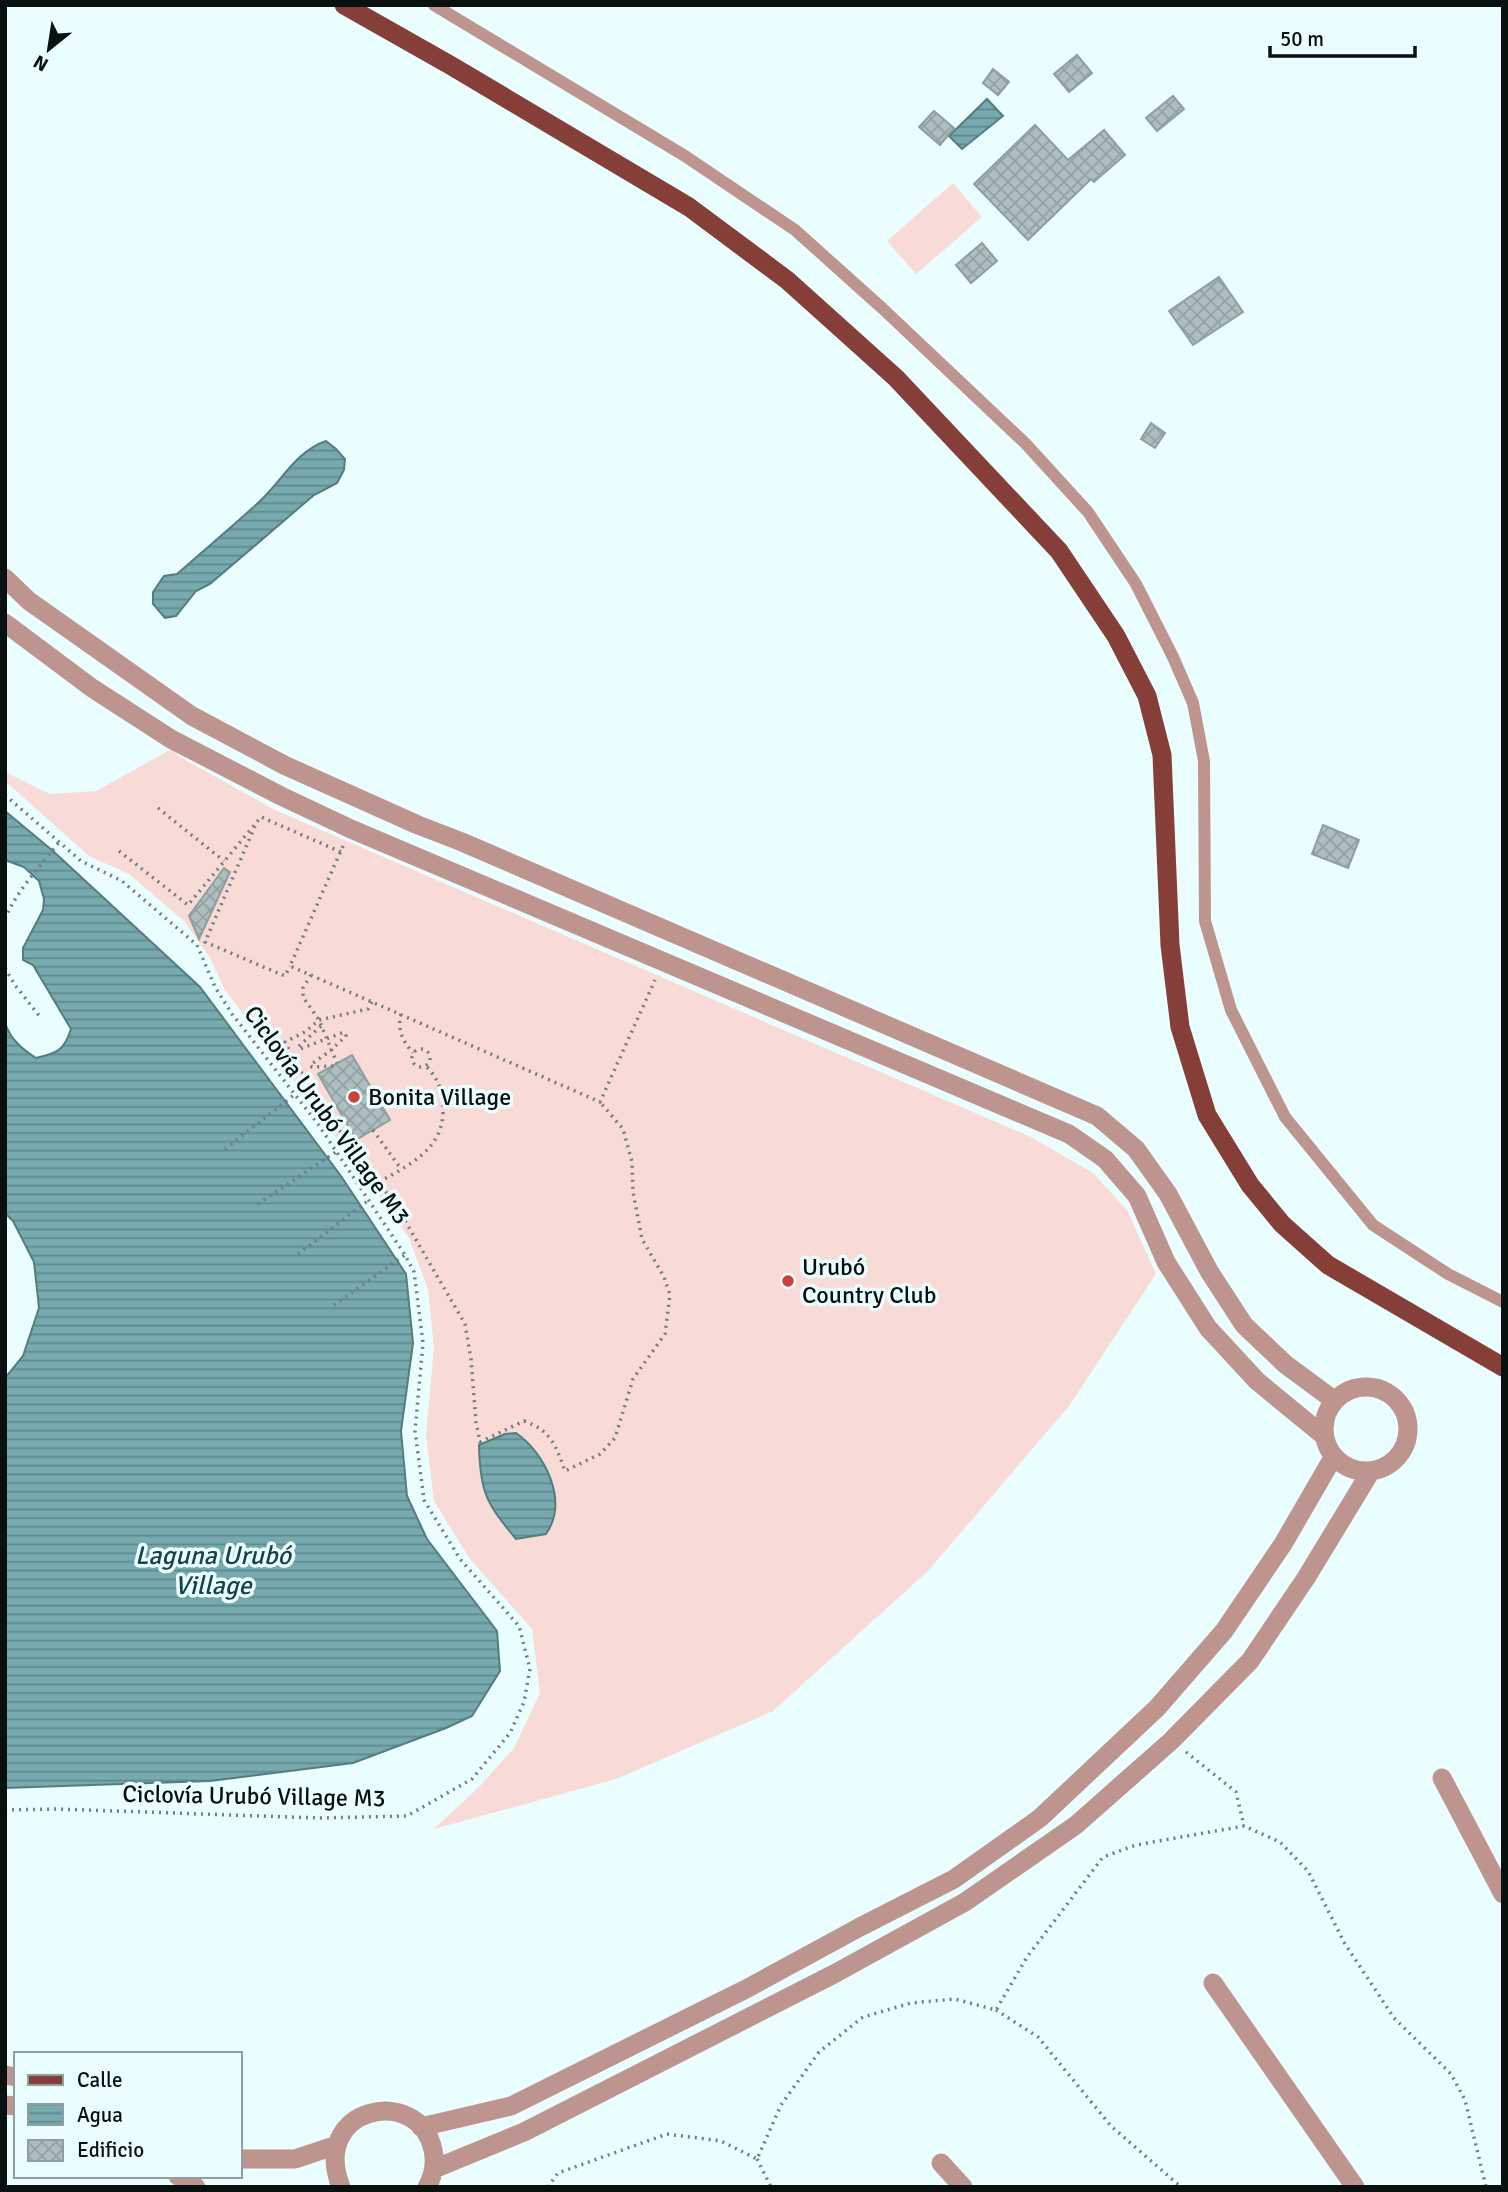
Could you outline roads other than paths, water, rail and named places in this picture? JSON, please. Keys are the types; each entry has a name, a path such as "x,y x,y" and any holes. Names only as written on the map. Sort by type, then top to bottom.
{"main road":[{"path":"344,5 690,207 787,280 896,378 1059,551 1116,636 1147,696 1162,755 1171,945 1180,1027 1207,1115 1250,1185 1282,1224 1328,1265 1503,1367"}],"street":[{"path":"5,578 29,601 192,716 284,765 1097,1116 1136,1149 1168,1194 1209,1271 1244,1325 1285,1364 1335,1401"},
{"path":"5,623 92,688 171,739 281,796 363,834 1069,1134 1105,1159 1137,1196 1166,1262 1208,1328 1257,1381 1324,1436"},
{"path":"406,852 418,825"},
{"path":"1105,1159 1125,1139"},
{"path":"1361,1388 1376,1389 1389,1394 1403,1411 1408,1432 1405,1446 1396,1458 1385,1467 1371,1471 1356,1470 1334,1456 1324,1436 1324,1422 1335,1401 1347,1392 1361,1388"},
{"path":"421,2127 511,2106 746,1989 954,1879 1040,1818 1157,1707 1224,1632 1283,1544 1334,1456"},
{"path":"430,2178 834,1974 965,1902 1076,1825 1175,1736 1250,1661 1306,1578 1371,1471"},
{"path":"1157,1707 1175,1736"},
{"path":"1441,1778 1503,1894"},
{"path":"1213,1983 1355,2187"},
{"path":"341,2187 335,2170 334,2152 341,2134 353,2121 370,2112 389,2110 406,2116 421,2127 431,2143 435,2161 430,2178"},
{"path":"242,2159 295,2159 337,2145"},
{"path":"941,2163 963,2187"},
{"path":"181,2178 197,2187"}],"lane":[{"path":"434,5 685,156 795,230 1025,443 1088,512 1136,584 1193,703 1204,761 1205,921 1231,1010 1285,1117 1373,1225 1448,1274 1503,1302"}],"water":[{"path":"987,99 1003,116 962,149 949,136"},
{"path":"326,441 345,459 344,470 337,483 314,495 210,584 196,591 176,616 165,618 153,604 153,592 164,576 177,574 259,502 297,459"},
{"name":"Laguna Urubó Village","path":"5,811 53,851 200,987 341,1176 406,1274 413,1343 401,1431 407,1496 427,1539 497,1631 500,1671 472,1716 353,1763 210,1781 5,1788 5,1378 23,1356 39,1308 34,1262 13,1221 5,1213 5,1023 18,1044 36,1058 59,1050 66,1042 71,1029 33,965 23,960 23,948 43,910 44,899 39,881 24,867 5,860"},
{"path":"516,1433 527,1442 544,1465 554,1493 555,1507 553,1521 546,1534 516,1539 491,1506 483,1486 479,1445 505,1434"}],"place":[{"name":"Bonita Village","path":"354,1097"},
{"name":"Urubó Country Club","path":"788,1281"}]}
